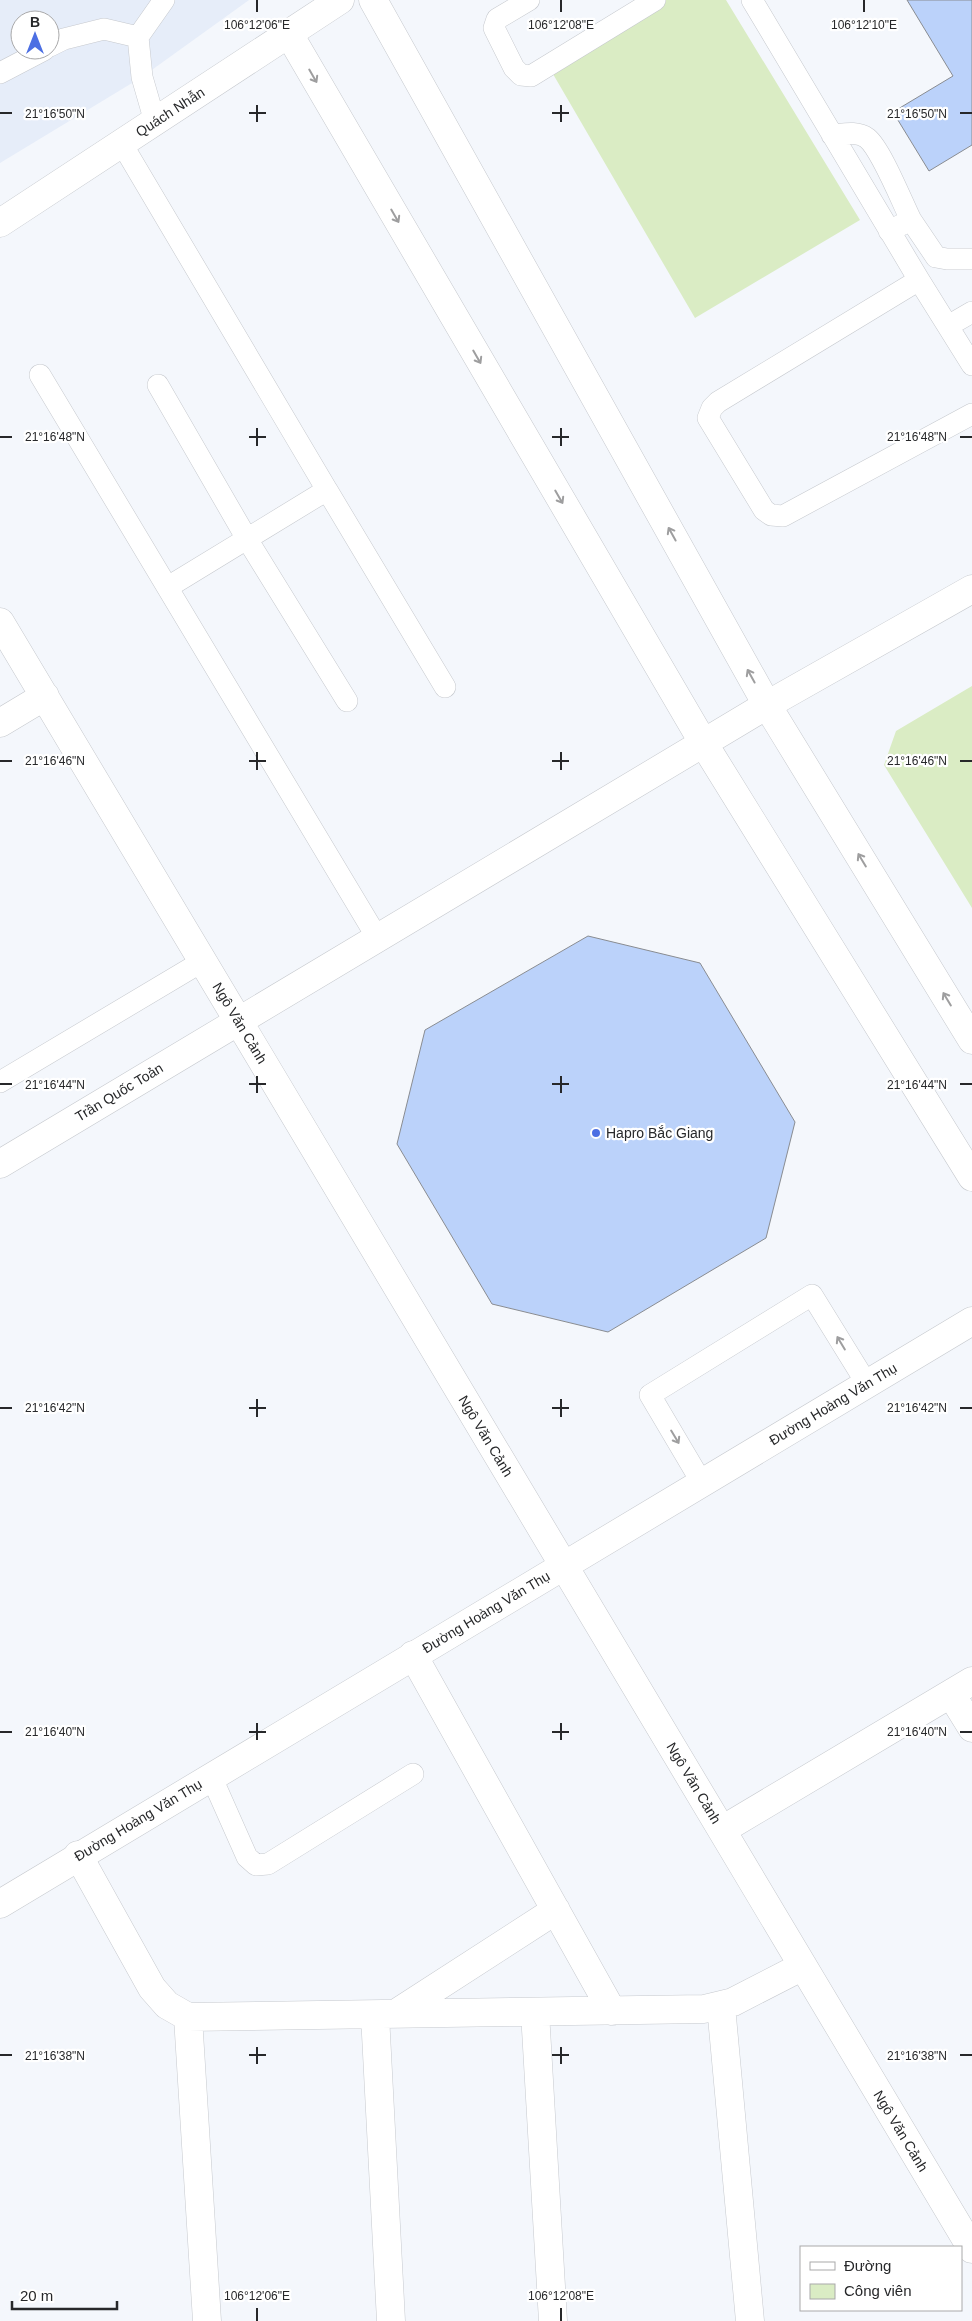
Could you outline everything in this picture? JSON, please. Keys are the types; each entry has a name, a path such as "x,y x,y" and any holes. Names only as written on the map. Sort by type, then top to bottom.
{"street":[{"name":"Quách Nhẫn","path":"0,223 340,0"},
{"path":"374,0 767,705 972,1040"},
{"path":"289,34 704,744 964,1147 972,1177"},
{"name":"Trần Quốc Toản","path":"0,1164 767,705 972,589"},
{"name":"Ngô Văn Cảnh","path":"0,622 972,2249"},
{"path":"0,723 44,696"},
{"name":"Đường Hoàng Văn Thụ","path":"0,1904 78,1855 972,1321"},
{"path":"413,1655 612,2011"},
{"path":"722,1830 961,1688 972,1728"},
{"path":"78,1855 152,1988 167,2005 188,2017 704,2009 733,2002 803,1966"},
{"path":"385,2014 556,1910"},
{"path":"720,2006 750,2321"},
{"path":"535,2012 553,2321"},
{"path":"385,2014 391,2321"},
{"path":"188,2017 208,2321"}],"lane":[{"path":"155,122 142,77 138,38 151,16 164,0"},
{"path":"528,0 497,19 494,28 514,68 521,75 531,76 655,0"},
{"path":"752,0 889,231 972,365"},
{"path":"60,41 104,29 138,38"},
{"path":"0,73 25,60"},
{"path":"832,135 855,133 867,138 877,151 911,220 936,256 947,259 972,259"},
{"path":"122,144 445,687"},
{"path":"889,231 911,220"},
{"path":"919,280 718,402 712,408 708,418 764,510 771,515 783,516 972,414"},
{"path":"948,326 972,312"},
{"path":"40,375 378,939"},
{"path":"158,385 247,539 347,701"},
{"path":"168,587 327,490"},
{"path":"0,1082 203,961"},
{"path":"702,1483 650,1395 812,1295 867,1384"},
{"path":"211,1776 247,1857 256,1865 268,1864 412,1774"}],"shaded area":[{"path":"0,0 249,0 142,77 0,163"}],"green space":[{"path":"648,0 726,0 860,220 695,318 546,62"},
{"path":"972,686 972,908 884,765 896,731"}],"building":[{"path":"907,0 972,0 972,145 929,171 893,112 953,76"},
{"name":"Hapro Bắc Giang","path":"588,936 700,963 795,1122 766,1238 608,1332 492,1304 397,1144 425,1030"}],"place":[{"name":"Hapro Bắc Giang","path":"596,1133"}]}
